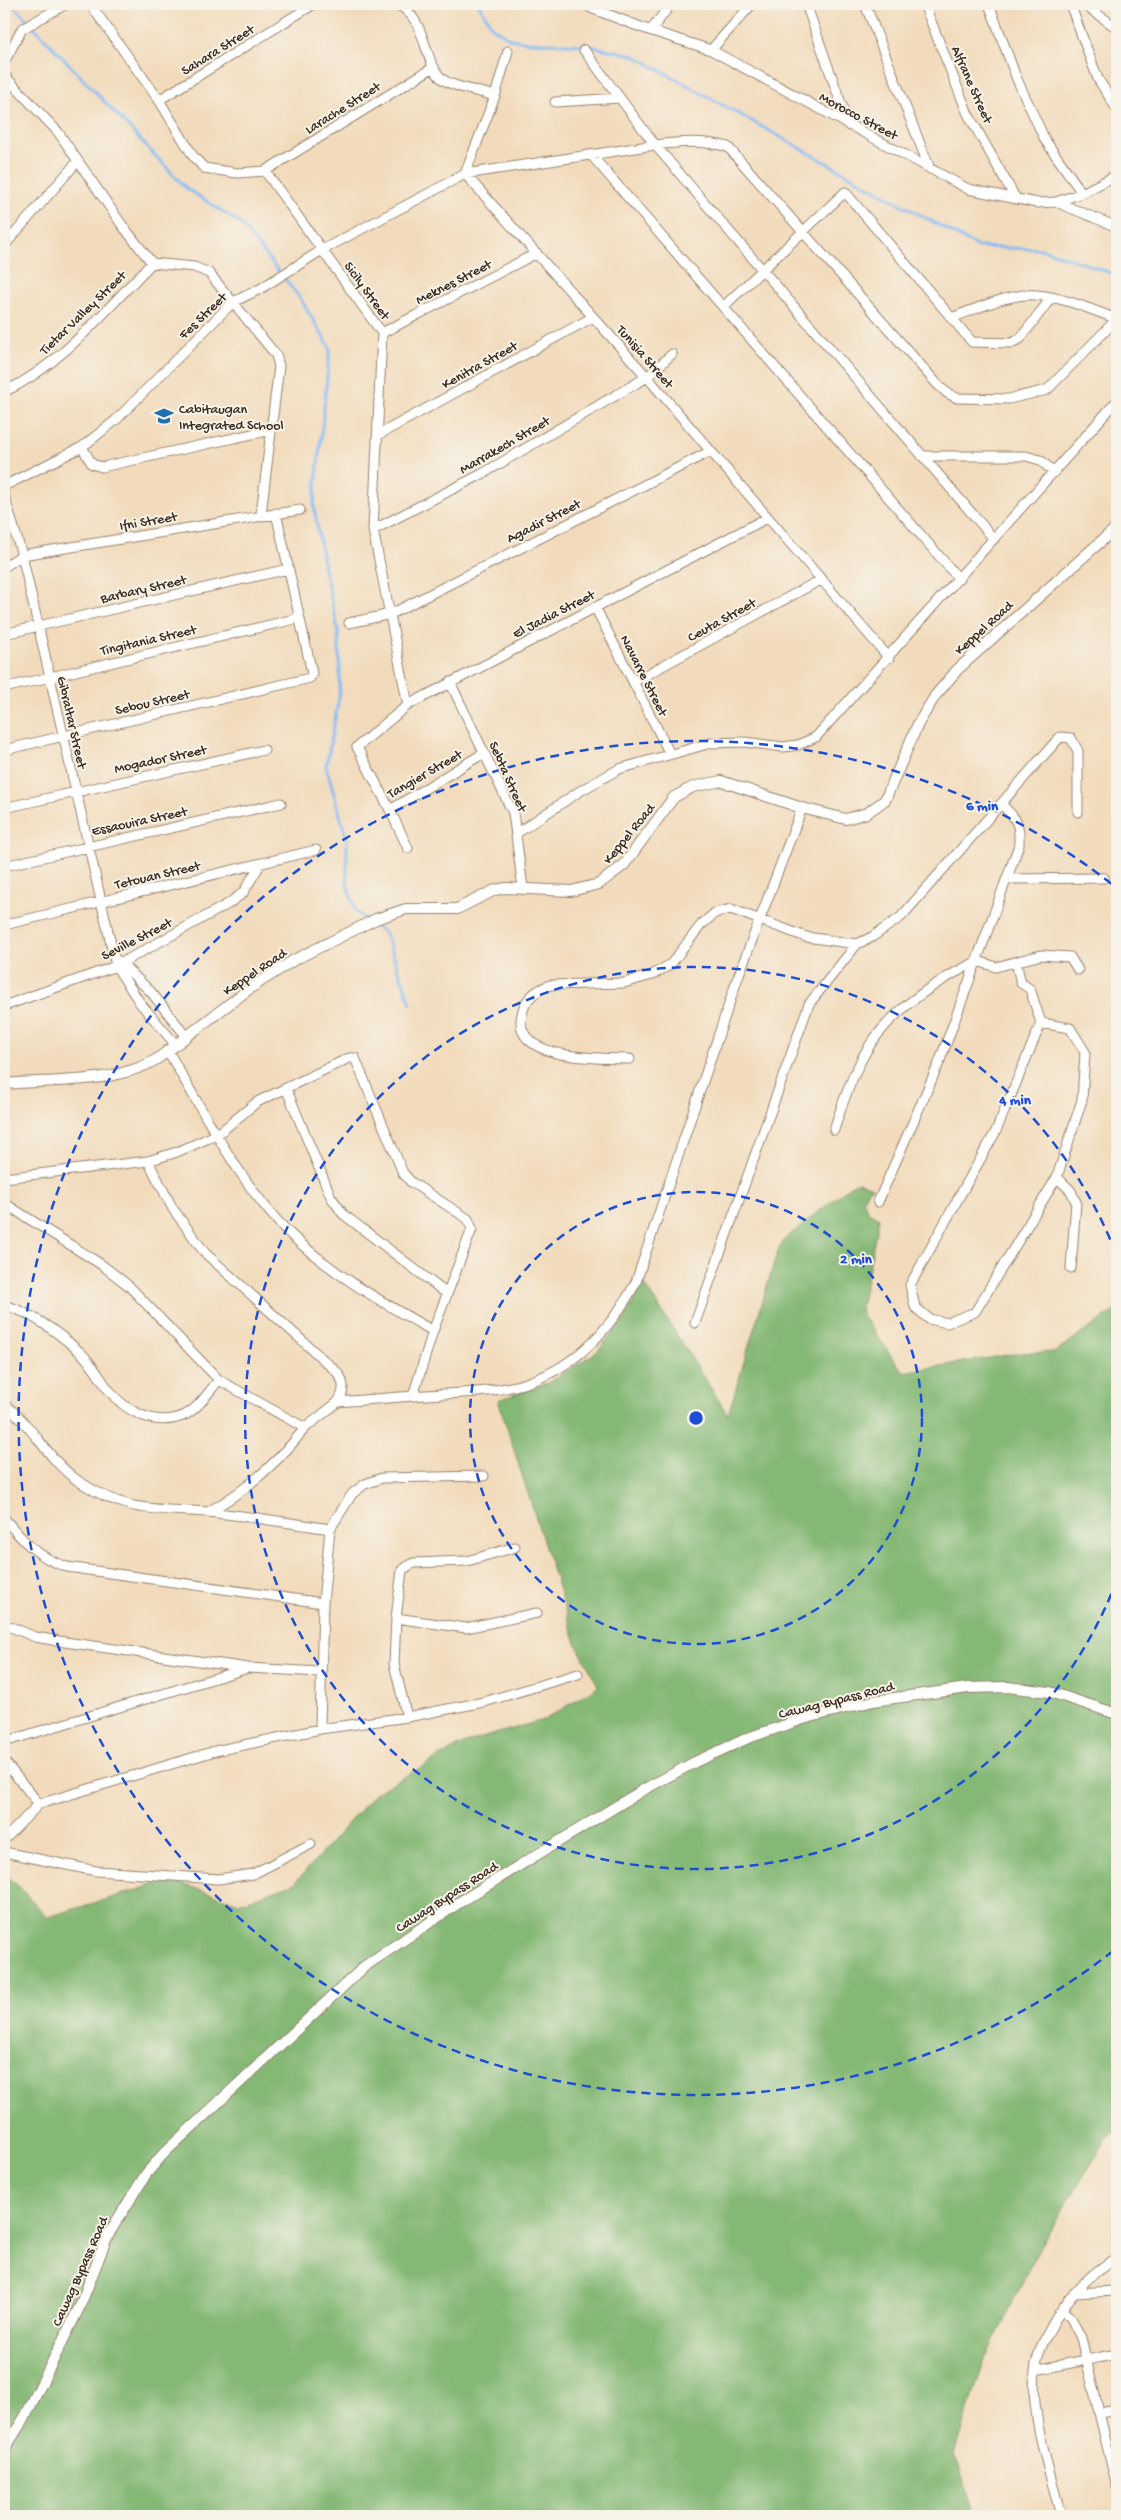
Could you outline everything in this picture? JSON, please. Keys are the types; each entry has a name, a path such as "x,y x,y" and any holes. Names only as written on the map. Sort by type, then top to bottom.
{"street":[{"path":"4,62 22,29 66,4"},
{"path":"90,4 159,100 193,156 204,168 237,173 265,171"},
{"name":"Sahara Street","path":"159,100 314,4"},
{"path":"395,4 412,13 434,66 445,81 496,96"},
{"path":"651,30 671,4"},
{"path":"711,50 752,4"},
{"path":"806,4 849,126"},
{"path":"865,4 930,169"},
{"name":"Alfrane Street","path":"924,4 968,114 1016,199"},
{"path":"989,4 1016,77 1044,140 1082,193"},
{"path":"1070,4 1098,79 1117,109"},
{"path":"1083,4 1117,28"},
{"name":"Morocco Street","path":"589,6 651,30 711,50 968,189 1037,204 1056,202 1082,193 1117,175"},
{"path":"584,50 655,145 994,539"},
{"path":"465,174 496,96 508,52"},
{"name":"Larache Street","path":"265,171 434,66"},
{"path":"4,75 58,132 77,162 152,263 194,267 210,273 279,360 261,514"},
{"path":"556,102 620,98"},
{"name":"Fes Street","path":"4,486 82,447 116,420 234,302 322,250 465,174 655,145 712,142 728,147 938,385 947,393 957,398 1009,399 1047,390 1117,319"},
{"path":"592,156 959,579"},
{"path":"4,246 77,162"},
{"name":"Sicily Street","path":"265,171 382,333 374,530 408,704"},
{"name":"Tunisia Street","path":"465,174 647,377 709,452 822,579 889,658"},
{"path":"723,308 845,192 972,342 1011,343 1020,339 1051,298"},
{"path":"1056,202 1117,227"},
{"name":"Meknes Street","path":"382,333 537,253"},
{"name":"Tietar Valley Street","path":"4,392 22,383 51,363 152,263"},
{"path":"951,318 1010,298 1034,295 1051,298 1117,319"},
{"name":"Kenitra Street","path":"378,435 593,317"},
{"name":"Marrakech Street","path":"374,530 482,474 647,377 672,354"},
{"path":"517,833 619,769 710,743 744,742 784,747 798,745 816,737 889,658 1117,401"},
{"path":"82,447 92,464 102,467 270,430"},
{"name":"Agadir Street","path":"349,623 391,614 709,452"},
{"path":"922,456 1026,456 1040,460 1054,472"},
{"name":"Gibraltar Street","path":"4,494 22,556 100,902 114,956 119,965"},
{"name":"Ifni Street","path":"4,566 22,556 261,514 300,510"},
{"path":"276,512 299,618"},
{"name":"El Jadia Street","path":"358,744 408,704 767,518"},
{"name":"Keppel Road","path":"4,1084 114,1075 143,1067 172,1048 249,989 294,960 361,925 406,910 457,909 494,890 523,888 556,891 580,890 607,879 624,865 674,797 693,787 721,781 802,808 846,820 867,813 885,800 918,724 935,696 957,670 1117,527"},
{"name":"Barbary Street","path":"4,634 288,569"},
{"name":"Ceuta Street","path":"633,682 822,579"},
{"name":"Navarre Street","path":"595,607 670,754"},
{"name":"Tingitania Street","path":"4,688 48,676 299,618"},
{"name":"Sebou Street","path":"4,750 62,735 306,680 312,673 299,618"},
{"name":"Sebta Street","path":"450,682 506,796 517,833 523,888"},
{"path":"696,1323 809,1004 857,944 872,937 901,916 1060,737 1071,738 1078,751 1078,812"},
{"name":"Tangier Street","path":"358,744 358,752 390,810 484,753"},
{"name":"Mogador Street","path":"4,808 264,750"},
{"name":"Essaouira Street","path":"4,866 281,803"},
{"path":"878,1202 939,1063 1019,845 1020,828 1014,817 1001,804"},
{"path":"338,1402 493,1390 520,1385 542,1377 571,1360 592,1343 618,1314 636,1282 738,977 802,808"},
{"path":"390,810 408,848"},
{"name":"Tetouan Street","path":"4,925 316,850"},
{"name":"Seville Street","path":"4,1006 119,965 228,904 243,892 261,863"},
{"path":"1008,879 1104,878"},
{"path":"630,1059 565,1056 540,1048 528,1037 522,1025 522,1013 528,1000 540,989 550,985 624,983 652,975 671,964 701,925 715,913 731,909 806,937 857,944"},
{"path":"834,1130 869,1047 879,1033 914,1001 952,973 978,961 996,967 1041,956 1070,957 1078,970"},
{"path":"1016,962 1021,983 1030,989 1040,1023 996,1130 910,1285 915,1307 929,1319 947,1324 975,1312 1057,1177 1082,1100 1085,1052 1070,1028 1040,1023"},
{"path":"119,965 151,992 187,1036"},
{"path":"119,965 140,1003 172,1048 218,1134 268,1209 313,1254 358,1287 433,1331"},
{"path":"4,1178 148,1161 177,1152 218,1134 256,1102 349,1058 356,1060 404,1174 411,1182 471,1224 472,1229 433,1331 413,1396"},
{"path":"286,1088 331,1197 343,1214 448,1294"},
{"path":"148,1161 172,1209 205,1253 341,1376 343,1389 338,1402 305,1428 256,1482 208,1512"},
{"path":"1057,1177 1071,1191 1076,1202 1072,1268"},
{"path":"4,1203 102,1265 129,1286 219,1380 305,1428"},
{"path":"4,1305 25,1312 59,1335 91,1364 118,1400 143,1416 158,1420 173,1419 186,1414 219,1380"},
{"path":"4,1404 33,1432 56,1463 95,1491 125,1505 144,1509 208,1512 330,1529"},
{"path":"320,1729 323,1603 330,1529 352,1494 382,1478 484,1476"},
{"path":"4,1518 33,1550 47,1559 67,1567 323,1603"},
{"path":"407,1717 394,1664 396,1618 402,1570 408,1565 420,1562 466,1561 515,1547"},
{"path":"396,1618 466,1628 537,1613"},
{"path":"4,1624 35,1637 65,1642 248,1668 320,1672"},
{"path":"4,1742 248,1668"},
{"path":"4,1840 39,1804 216,1751 320,1729 407,1717 484,1702 578,1674"},
{"name":"Cawag Bypass Road","path":"4,2450 26,2415 72,2322 108,2235 146,2174 164,2153 365,1966 463,1900 643,1790 694,1762 748,1738 803,1719 872,1701 968,1688 1007,1687 1050,1692 1117,1714"},
{"path":"4,1762 39,1804"},
{"path":"4,1852 96,1871 218,1879 253,1874 311,1844"},
{"path":"1061,2516 1037,2414 1035,2370 1041,2347 1074,2293 1096,2270 1117,2258"},
{"path":"1074,2293 1117,2291"},
{"path":"1062,2310 1077,2327 1088,2360 1116,2474 1117,2487"},
{"path":"1035,2370 1117,2354"},
{"path":"1100,2413 1117,2410"}],"green space":[{"path":"858,1182 873,1187 868,1190 863,1200 868,1212 879,1218 860,1312 903,1372 1020,1353 1055,1352 1117,1309 1117,2132 1109,2135 1039,2248 985,2359 955,2454 975,2516 4,2516 4,1872 48,1917 170,1880 239,1903 295,1883 375,1793 465,1743 546,1719 598,1686 576,1643 498,1400 548,1383 598,1351 625,1318 643,1282 728,1415 778,1250 785,1239 850,1186"}],"waterway":[{"path":"12,4 186,188 240,223 300,298 330,348 314,506 324,568 338,629 340,670 339,698 326,766 347,839 347,885 356,912 367,920"},
{"path":"479,4 492,27 510,39 528,42 585,45 633,55 978,247 1042,249 1117,275"},
{"path":"372,924 385,933 411,1004"}],"place":[{"name":"Cabitaugan Integrated School","path":"164,416"}]}
